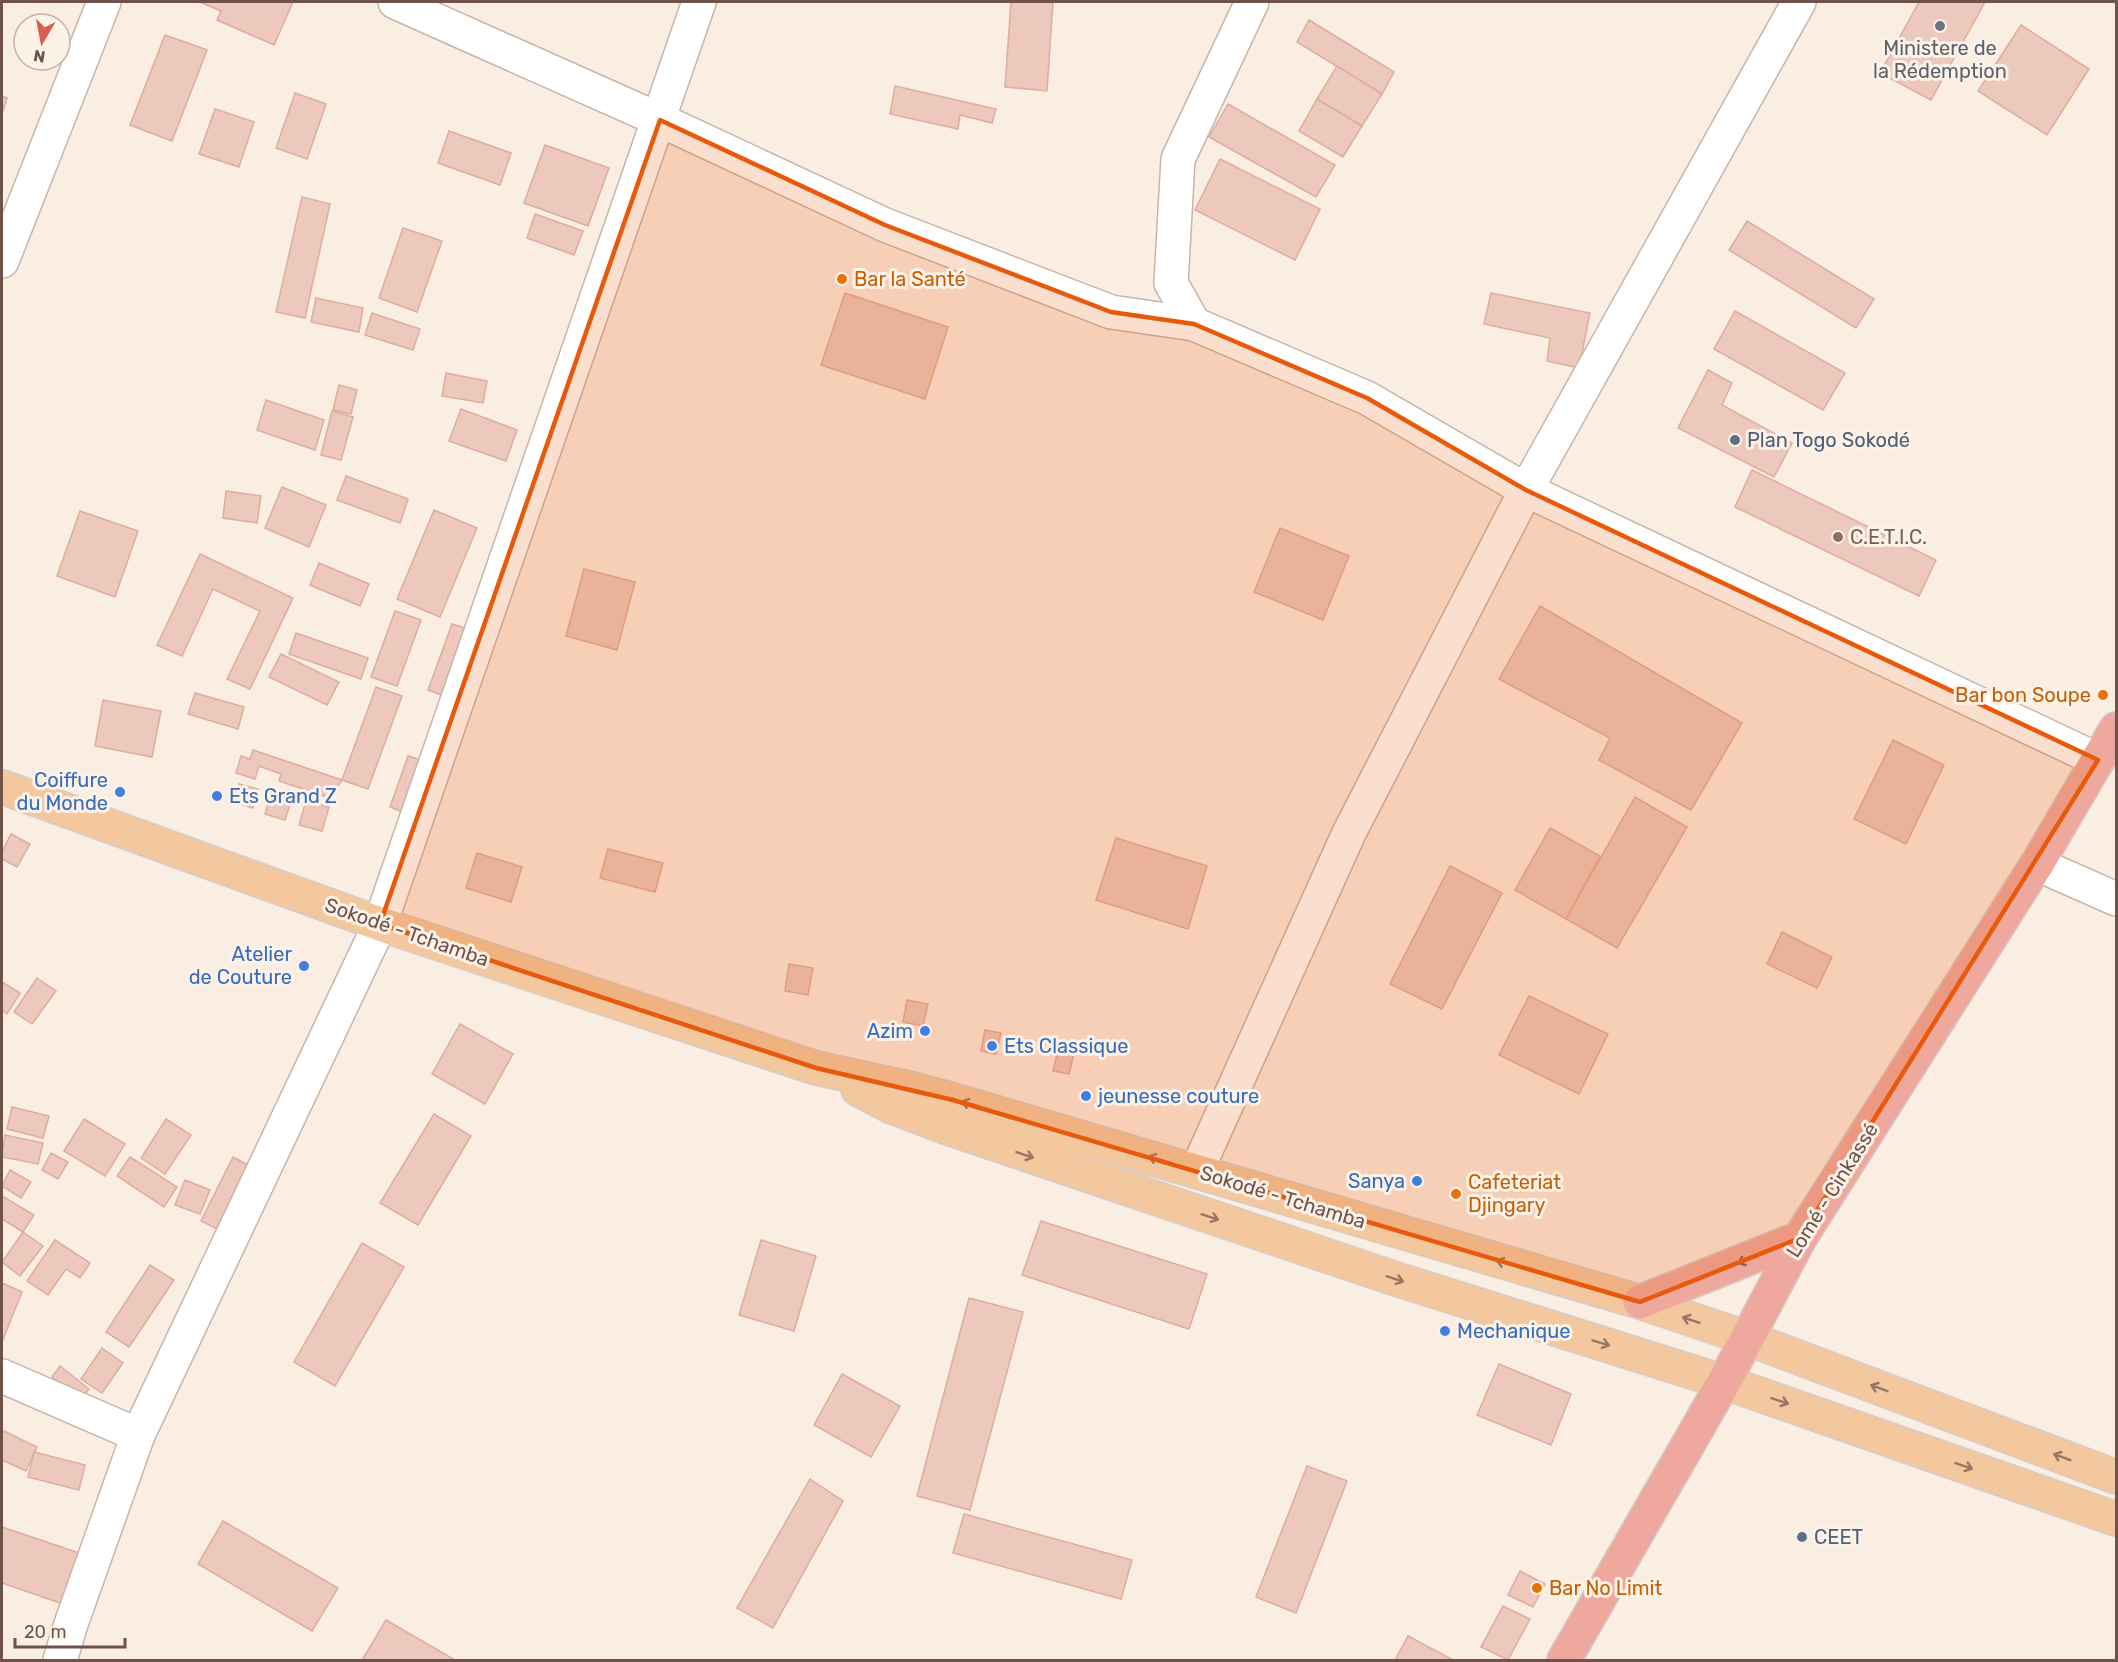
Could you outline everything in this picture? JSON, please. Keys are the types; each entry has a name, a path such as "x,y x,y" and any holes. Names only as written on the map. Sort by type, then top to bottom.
{"highway":[{"name":"Lomé - Cinkassé","path":"1564,1660 1724,1382 1800,1238 2037,864 2116,729"},
{"path":"1640,1302 1800,1238"}],"main road":[{"name":"Sokodé - Tchamba","path":"2,786 380,924 816,1068 953,1100 1640,1302 1747,1338 2116,1477"},
{"name":"Sokodé - Tchamba","path":"816,1068 892,1107 956,1131 1396,1279 1724,1382 2116,1519"}],"street":[{"path":"2,261 104,2"},
{"path":"395,2 660,120 885,225 1111,312 1194,324 1367,398 1526,490 2098,760"},
{"path":"60,1660 138,1435 380,924 699,2"},
{"path":"1194,324 1171,284 1178,159 1252,2"},
{"path":"1197,1170 1349,833 1526,490 1799,2"},
{"path":"2037,864 2116,899"},
{"path":"2,1376 138,1435"}],"highlighted area":[{"path":"660,120 885,225 1111,312 1194,324 1367,398 1526,490 2098,760 1800,1238 1640,1302 953,1100 816,1068 380,924"}],"building":[{"path":"200,2 293,2 274,45 217,20 221,11"},
{"path":"1011,2 1053,2 1047,91 1005,87"},
{"path":"1919,2 1985,2 1931,100 1880,73"},
{"path":"1309,20 1394,72 1382,94 1297,42"},
{"path":"2021,25 2089,69 2047,135 1978,91"},
{"path":"165,35 207,50 172,141 130,125"},
{"path":"1337,66 1382,94 1362,126 1317,99"},
{"path":"895,86 996,109 992,123 960,115 958,129 890,114"},
{"path":"295,93 326,104 307,159 276,148"},
{"path":"2,96 7,98 2,114"},
{"path":"1317,99 1362,126 1343,157 1299,131"},
{"path":"1228,104 1335,165 1316,197 1209,137"},
{"path":"215,109 254,122 239,167 199,154"},
{"path":"449,131 511,153 500,185 438,163"},
{"path":"545,145 609,168 588,226 524,203"},
{"path":"1220,159 1320,209 1295,260 1195,210"},
{"path":"302,197 330,204 305,318 276,312"},
{"path":"535,214 583,231 574,255 527,238"},
{"path":"1747,221 1874,299 1856,328 1729,250"},
{"path":"403,228 442,241 417,312 379,298"},
{"path":"845,293 948,327 925,399 821,365"},
{"path":"1491,293 1590,313 1579,368 1547,361 1550,338 1484,324"},
{"path":"316,298 363,308 359,332 311,322"},
{"path":"1735,311 1845,373 1823,410 1714,349"},
{"path":"372,313 420,329 413,350 365,335"},
{"path":"1708,370 1732,383 1722,405 1792,443 1774,477 1678,428"},
{"path":"446,373 487,381 483,403 442,396"},
{"path":"339,385 357,390 351,414 333,410"},
{"path":"266,400 324,420 315,450 257,430"},
{"path":"461,409 517,430 506,461 449,441"},
{"path":"332,411 353,417 341,460 321,455"},
{"path":"1752,470 1936,560 1919,596 1735,507"},
{"path":"346,476 408,499 400,523 337,500"},
{"path":"282,487 326,505 309,547 265,528"},
{"path":"226,491 261,496 257,523 223,518"},
{"path":"434,510 477,528 440,617 397,599"},
{"path":"80,511 138,531 115,597 57,576"},
{"path":"1280,528 1349,556 1323,620 1254,592"},
{"path":"200,554 293,598 250,689 227,679 260,611 213,589 182,656 157,645"},
{"path":"319,563 369,584 360,606 310,585"},
{"path":"584,569 635,582 617,650 566,636"},
{"path":"1540,606 1742,723 1691,810 1599,760 1610,738 1499,679"},
{"path":"395,611 421,620 397,686 371,677"},
{"path":"452,624 474,631 450,698 428,690"},
{"path":"296,633 368,658 361,679 289,654"},
{"path":"281,654 339,682 327,705 269,677"},
{"path":"376,687 402,696 368,789 342,780"},
{"path":"195,693 244,707 238,729 188,714"},
{"path":"103,700 161,711 152,757 95,746"},
{"path":"1893,740 1944,765 1906,844 1854,819"},
{"path":"253,750 342,780 330,798 279,781 281,774 259,766 255,779 236,773 241,756 250,759"},
{"path":"408,756 429,762 411,815 390,807"},
{"path":"239,784 258,789 253,808 234,802"},
{"path":"271,792 292,798 285,820 265,814"},
{"path":"1635,797 1687,827 1617,948 1566,919"},
{"path":"306,801 329,807 322,831 299,825"},
{"path":"1550,828 1600,856 1566,919 1515,890"},
{"path":"11,834 30,844 17,867 2,859 2,852"},
{"path":"1116,838 1207,866 1188,929 1096,900"},
{"path":"608,849 663,863 655,892 600,878"},
{"path":"477,853 522,867 511,902 466,888"},
{"path":"1450,866 1502,893 1442,1009 1390,984"},
{"path":"1782,932 1832,957 1817,988 1767,964"},
{"path":"789,964 813,968 808,995 785,991"},
{"path":"37,978 56,991 32,1024 14,1012"},
{"path":"2,982 20,993 7,1014 2,1010"},
{"path":"1529,996 1608,1034 1579,1094 1499,1055"},
{"path":"907,1000 928,1004 923,1026 903,1022"},
{"path":"460,1024 513,1054 485,1104 432,1074"},
{"path":"985,1030 1001,1033 996,1054 981,1051"},
{"path":"1058,1050 1074,1054 1069,1074 1053,1071"},
{"path":"12,1107 49,1116 43,1138 7,1129"},
{"path":"434,1114 471,1136 418,1225 380,1203"},
{"path":"84,1119 125,1144 105,1176 64,1151"},
{"path":"166,1119 191,1135 165,1174 141,1158"},
{"path":"5,1135 43,1143 38,1164 2,1157"},
{"path":"51,1153 68,1162 58,1179 42,1170"},
{"path":"130,1157 177,1187 164,1207 117,1176"},
{"path":"233,1157 252,1167 221,1231 201,1221"},
{"path":"10,1170 31,1182 21,1198 2,1186"},
{"path":"185,1180 210,1190 200,1214 175,1205"},
{"path":"2,1196 34,1215 23,1232 2,1219"},
{"path":"1041,1221 1207,1274 1189,1329 1022,1275"},
{"path":"23,1232 43,1246 20,1276 2,1262"},
{"path":"55,1240 90,1263 80,1278 66,1269 48,1295 27,1281"},
{"path":"761,1240 816,1256 794,1331 739,1315"},
{"path":"362,1243 404,1267 335,1386 294,1362"},
{"path":"150,1265 174,1280 129,1347 106,1332"},
{"path":"2,1283 22,1292 2,1342 3,1303"},
{"path":"969,1298 1023,1312 970,1510 917,1496"},
{"path":"102,1348 123,1363 102,1393 81,1379"},
{"path":"1499,1364 1571,1394 1551,1445 1477,1415"},
{"path":"60,1366 89,1389 81,1399 52,1377"},
{"path":"842,1374 900,1406 871,1457 814,1425"},
{"path":"2,1430 37,1447 26,1471 2,1460"},
{"path":"34,1452 85,1465 79,1490 28,1477"},
{"path":"1307,1466 1347,1481 1296,1613 1256,1597"},
{"path":"810,1479 843,1501 773,1628 737,1608"},
{"path":"964,1514 1132,1560 1121,1599 953,1553"},
{"path":"223,1521 338,1588 312,1631 198,1564"},
{"path":"2,1527 82,1554 66,1605 2,1583"},
{"path":"1520,1571 1545,1584 1533,1607 1508,1595"},
{"path":"1503,1606 1530,1619 1508,1660 1481,1647"},
{"path":"386,1620 455,1660 362,1660"},
{"path":"1408,1636 1453,1660 1395,1660"}],"place":[{"name":"Ministere de la Rédemption","path":"1940,26"},
{"name":"Bar la Santé","path":"842,279"},
{"name":"Plan Togo Sokodé","path":"1735,440"},
{"name":"C.E.T.I.C.","path":"1838,537"},
{"name":"Bar bon Soupe","path":"2103,695"},
{"name":"Coiffure du Monde","path":"120,792"},
{"name":"Ets Grand Z","path":"217,796"},
{"name":"Atelier de Couture","path":"304,966"},
{"name":"Azim","path":"925,1031"},
{"name":"Ets Classique","path":"992,1046"},
{"name":"jeunesse couture","path":"1086,1096"},
{"name":"Sanya","path":"1417,1181"},
{"name":"Cafeteriat Djingary","path":"1456,1194"},
{"name":"Mechanique","path":"1445,1331"},
{"name":"CEET","path":"1802,1537"},
{"name":"Bar No Limit","path":"1537,1588"}]}
